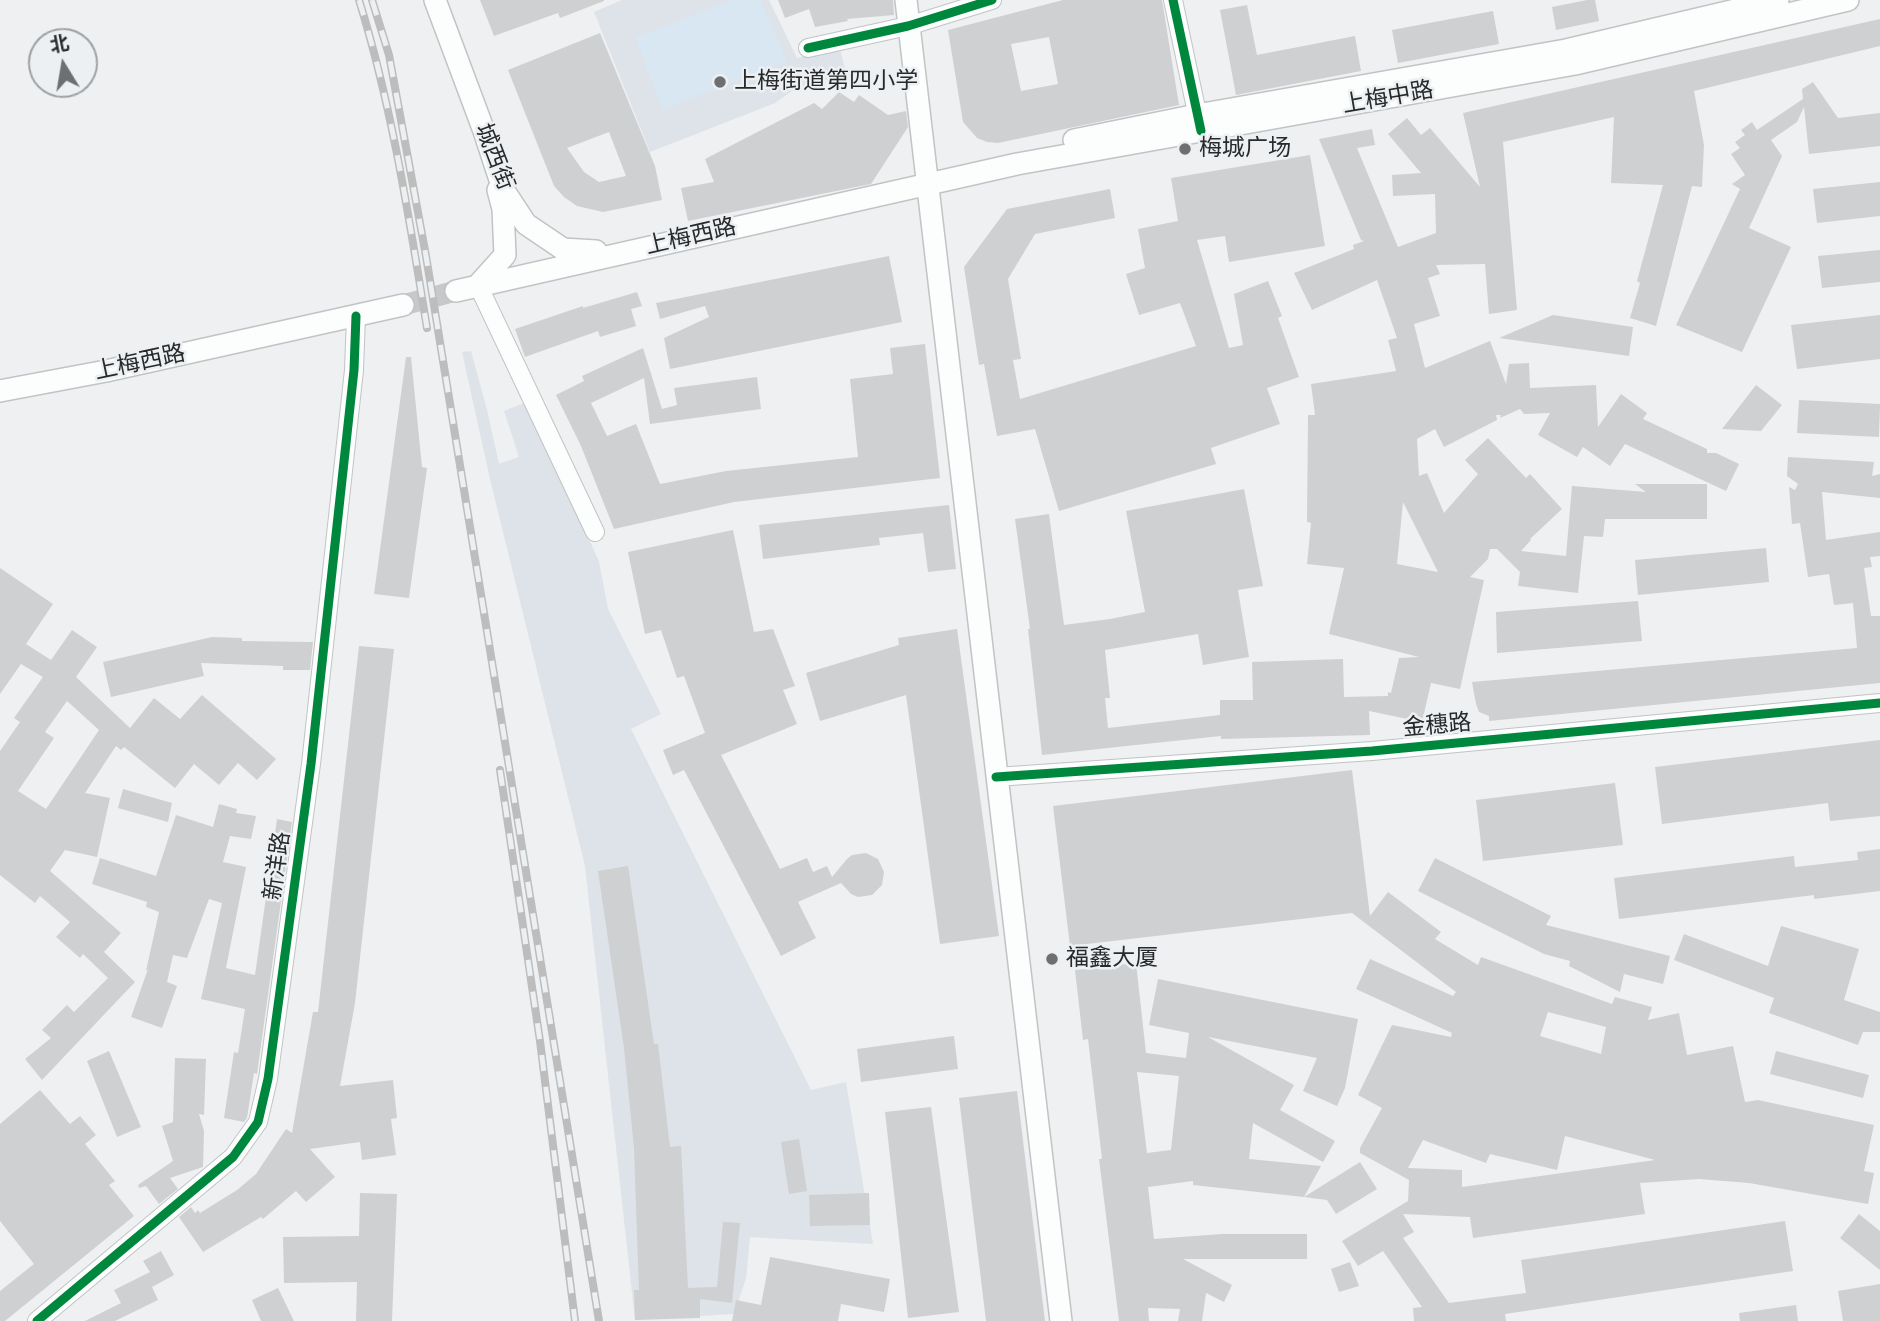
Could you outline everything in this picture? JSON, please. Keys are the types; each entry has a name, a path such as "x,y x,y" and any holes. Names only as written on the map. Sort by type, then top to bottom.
{"main road":[{"name":"城西街","path":"435,0 503,189 526,224 563,249 626,252"},
{"path":"905,0 1061,1321"},
{"name":"上梅中路","path":"1568,57 1778,0"},
{"name":"上梅中路","path":"925,176 1199,123 1568,57 1847,0"},
{"name":"城西街","path":"458,64 503,209 505,256 478,285"},
{"name":"上梅西路","path":"456,291 626,252 925,176"},
{"name":"上梅西路","path":"0,391 403,305"}],"street":[{"path":"808,48 908,26 992,0"},
{"path":"1173,0 1199,123"},
{"path":"478,285 596,531"},
{"name":"新洋路","path":"37,1321 233,1157 258,1122 268,1079 311,764 354,370 356,316"},
{"name":"金穗路","path":"996,777 1372,751 1880,703"}],"shaded area":[{"name":"上梅街道第四小学","path":"622,0 769,0 797,58 840,49 846,73 792,91 775,103 650,152 594,12"},
{"path":"731,0 760,0 787,61 663,109 635,38"},
{"path":"471,351 499,464 519,457 504,411 524,403 564,481 599,562 608,609 661,714 631,729 811,1090 846,1082 873,1244 750,1237 746,1278 734,1314 635,1320 585,866 490,479 462,352"}],"building":[{"path":"480,0 604,1 560,18 558,13 494,36"},
{"path":"778,0 893,0 894,15 847,19 848,21 815,27 809,9 785,18"},
{"path":"1063,0 1162,0 1179,105 998,143 987,142 977,138 963,122 948,30","holes":["1049,37 1058,84 1021,91 1011,44"]},
{"path":"1595,0 1599,21 1556,30 1552,7"},
{"path":"1247,5 1257,55 1355,36 1361,71 1236,95 1220,10"},
{"path":"1493,11 1499,44 1398,63 1392,30"},
{"path":"1880,19 1880,46 1694,91 1704,145 1702,187 1692,186 1656,326 1630,318 1640,283 1637,281 1663,185 1611,183 1614,117 1503,142 1517,310 1489,314 1485,264 1436,265 1440,274 1428,278 1440,316 1414,324 1425,368 1490,341 1506,384 1509,364 1529,363 1530,388 1596,385 1598,427 1621,394 1647,413 1643,419 1707,449 1707,453 1716,453 1739,464 1726,491 1625,444 1610,466 1583,447 1577,457 1538,435 1550,413 1524,414 1520,409 1500,418 1501,415 1496,415 1497,420 1444,447 1435,429 1417,439 1419,476 1427,473 1444,513 1478,474 1465,460 1488,438 1526,478 1530,474 1562,509 1521,551 1566,556 1572,486 1646,492 1635,484 1707,484 1707,519 1605,519 1603,537 1584,536 1578,593 1518,586 1520,572 1497,549 1490,549 1488,559 1470,577 1484,580 1460,689 1431,683 1422,722 1369,711 1370,735 1221,739 1221,736 1042,755 1030,629 1015,519 1049,514 1064,625 1110,619 1145,612 1126,511 1244,489 1263,586 1238,590 1249,657 1203,665 1198,634 1105,650 1110,698 1105,698 1108,728 1220,715 1220,700 1253,700 1252,662 1343,659 1344,697 1388,696 1399,658 1419,657 1329,634 1344,568 1307,564 1311,523 1307,522 1308,415 1315,415 1311,384 1396,371 1388,340 1397,338 1377,280 1312,310 1294,273 1354,249 1353,245 1364,241 1361,240 1319,139 1372,129 1375,145 1357,148 1398,247 1436,233 1435,194 1393,196 1392,175 1421,173 1388,134 1407,118 1421,135 1430,128 1480,187 1463,113","holes":["1403,502 1438,572 1397,564"]},
{"path":"600,33 655,166 662,200 603,212 577,206 564,197 554,186 508,70","holes":["609,132 626,176 599,182 584,172 567,148"]},
{"path":"1813,82 1838,118 1880,113 1880,146 1809,154 1804,107 1797,122 1771,140 1782,156 1749,228 1791,247 1742,352 1676,325 1740,189 1732,184 1745,175 1731,154 1740,148 1735,142 1745,135 1741,130 1752,122 1757,130 1803,99 1802,89"},
{"path":"839,92 854,102 859,95 888,115 906,111 908,127 871,184 688,221 681,188 714,182 705,159 814,103 822,109"},
{"path":"1310,155 1325,246 1229,262 1225,236 1197,240 1229,348 1243,345 1234,294 1268,281 1282,316 1278,318 1299,377 1267,388 1280,424 1211,448 1216,464 1059,511 1035,429 997,436 984,364 979,365 964,267 1007,209 1110,189 1115,218 1035,234 1008,279 1021,359 1013,360 1020,399 1196,346 1180,303 1139,315 1126,274 1145,268 1138,229 1178,221 1171,178"},
{"path":"1880,182 1880,216 1817,223 1813,189"},
{"path":"1880,250 1880,282 1822,288 1818,256"},
{"path":"889,256 902,322 670,369 664,338 709,317 705,306 660,319 656,303"},
{"path":"637,292 642,306 631,309 636,326 600,337 598,331 525,357 515,329 583,306"},
{"path":"1553,315 1633,327 1629,356 1499,338"},
{"path":"1880,315 1880,359 1797,369 1791,325"},
{"path":"925,344 940,478 734,502 614,529 581,446 556,395 584,381 582,376 643,348 662,409 677,405 674,388 757,377 761,409 650,424 644,378 591,403 607,436 636,424 660,484 726,471 858,457 850,379 893,374 890,348"},
{"path":"406,357 411,357 422,467 427,468 409,598 374,594"},
{"path":"1756,385 1782,405 1761,431 1722,429"},
{"path":"1799,400 1880,404 1879,437 1797,433"},
{"path":"1788,457 1874,462 1872,476 1880,474 1880,498 1822,492 1826,540 1880,532 1880,556 1870,557 1872,567 1864,568 1871,616 1880,616 1880,683 1489,721 1489,716 1479,712 1472,682 1857,648 1853,603 1834,605 1829,574 1808,577 1800,523 1792,524 1789,487 1795,490 1798,484 1787,476"},
{"path":"949,505 956,569 928,572 923,533 879,538 880,545 763,559 759,525"},
{"path":"733,530 754,632 773,629 795,686 783,690 797,724 721,755 780,869 807,858 813,872 827,866 832,877 852,855 866,853 878,859 884,872 882,885 872,895 858,897 851,894 841,883 798,902 816,938 781,956 684,770 673,775 663,750 705,733 684,676 677,678 661,630 645,634 628,552"},
{"path":"1766,548 1769,582 1638,595 1635,560"},
{"path":"0,568 53,604 26,644 51,660 72,630 97,647 76,677 130,728 154,698 180,719 202,695 276,759 257,780 238,763 219,785 194,764 175,788 124,747 121,750 116,746 85,793 110,798 97,857 65,850 50,871 121,933 104,952 135,982 42,1080 25,1059 51,1038 42,1030 67,1005 74,1012 108,978 83,954 80,958 56,937 70,922 40,896 35,903 0,875 0,751 20,722 14,718 43,677 21,664 0,694","holes":["67,701 99,730 46,809 18,791 54,738 45,732"]},
{"path":"1638,601 1642,641 1497,653 1496,612"},
{"path":"957,629 999,936 940,944 906,695 820,721 806,673 899,645 898,638"},
{"path":"212,637 242,638 242,641 313,642 310,670 283,670 283,666 201,663 204,676 111,697 103,662"},
{"path":"359,646 394,649 355,1003 340,1086 393,1080 397,1118 391,1119 396,1155 362,1160 360,1142 310,1149 335,1177 306,1202 296,1191 263,1219 261,1217 203,1252 179,1217 191,1207 195,1213 198,1210 200,1213 237,1190 256,1174 286,1129 292,1133 313,1012 318,1012"},
{"path":"1880,740 1880,816 1830,821 1828,803 1662,824 1655,767"},
{"path":"1352,770 1370,916 1388,892 1441,932 1435,939 1478,965 1481,957 1612,1004 1615,997 1652,1007 1648,1020 1679,1013 1687,1055 1733,1046 1745,1102 1758,1100 1874,1125 1864,1171 1874,1173 1868,1204 1749,1183 1699,1179 1640,1183 1645,1214 1473,1238 1470,1217 1403,1214 1414,1232 1403,1238 1449,1303 1526,1293 1521,1260 1785,1221 1793,1271 1505,1314 1506,1321 1414,1321 1413,1308 1422,1307 1383,1251 1358,1266 1342,1241 1408,1201 1409,1180 1360,1153 1360,1148 1382,1108 1358,1095 1392,1025 1451,1037 1452,1033 1356,989 1370,959 1453,996 1456,992 1352,913 1070,946 1053,806","holes":["1548,1012 1606,1027 1601,1054 1540,1036","1565,1136 1655,1160 1462,1187 1462,1170 1408,1168 1423,1140 1486,1163 1490,1154 1557,1170"]},
{"path":"1615,783 1623,845 1483,861 1476,800"},
{"path":"123,789 172,803 168,822 118,808"},
{"path":"219,804 237,809 236,813 256,816 251,839 230,836 223,862 246,867 226,968 255,975 277,819 292,822 257,1074 254,1073 247,1118 244,1122 224,1118 234,1052 238,1053 245,1009 201,999 222,903 209,899 187,958 173,955 167,982 177,986 162,1028 131,1017 148,969 146,971 159,912 146,907 147,902 92,884 100,858 156,876 176,815 213,827"},
{"path":"1880,849 1880,891 1814,899 1814,895 1619,919 1614,878 1794,856 1795,867 1858,860 1857,852"},
{"path":"1435,858 1551,916 1546,925 1670,956 1663,984 1624,974 1620,992 1569,966 1570,961 1544,954 1418,891"},
{"path":"628,866 654,1044 658,1044 670,1147 681,1146 688,1288 717,1287 723,1222 740,1223 732,1303 700,1299 700,1318 635,1320 634,1290 639,1290 634,1148 624,1048 598,871"},
{"path":"1781,926 1859,949 1844,1000 1880,1012 1880,1032 1863,1032 1858,1045 1769,1013 1774,998 1674,960 1684,934 1768,966"},
{"path":"1136,963 1146,1053 1186,1058 1189,1033 1149,1025 1158,979 1358,1019 1345,1088 1337,1106 1303,1091 1317,1058 1208,1037 1294,1085 1280,1110 1335,1141 1323,1162 1253,1123 1249,1159 1321,1166 1304,1197 1193,1185 1193,1181 1148,1187 1154,1239 1222,1234 1307,1234 1307,1259 1183,1259 1232,1285 1224,1302 1206,1293 1202,1321 1178,1321 1180,1309 1148,1308 1149,1321 1119,1321 1099,1159 1102,1159 1088,1039 1083,1040 1075,970","holes":["1137,1072 1179,1076 1171,1150 1147,1153"]},
{"path":"954,1036 958,1069 861,1082 857,1049"},
{"path":"109,1051 141,1127 117,1137 87,1061"},
{"path":"1776,1051 1869,1075 1863,1098 1770,1074"},
{"path":"175,1058 206,1059 204,1115 199,1114 204,1131 203,1167 170,1178 178,1189 159,1204 146,1186 139,1188 138,1185 173,1161 162,1126 173,1122"},
{"path":"40,1090 70,1124 80,1116 96,1135 85,1144 115,1181 109,1185 134,1216 5,1321 0,1321 0,1291 34,1264 0,1221 0,1124"},
{"path":"1017,1091 1045,1321 986,1321 959,1098"},
{"path":"931,1107 959,1312 908,1318 885,1112"},
{"path":"799,1139 807,1191 789,1194 781,1142"},
{"path":"1360,1162 1377,1189 1336,1214 1327,1200 1304,1197"},
{"path":"360,1193 397,1194 392,1321 356,1321 357,1282 284,1283 283,1237 359,1236"},
{"path":"869,1193 870,1225 810,1226 809,1195"},
{"path":"1859,1214 1880,1231 1880,1270 1840,1238"},
{"path":"161,1251 174,1275 152,1287 158,1300 115,1321 85,1321 121,1303 114,1290 150,1272 143,1261"},
{"path":"770,1257 890,1279 884,1312 841,1304 838,1321 732,1321 736,1300 761,1305"},
{"path":"1350,1262 1359,1286 1339,1292 1331,1269"},
{"path":"1880,1284 1880,1321 1843,1321 1838,1291"},
{"path":"278,1288 294,1321 261,1321 252,1300"},
{"path":"1796,1305 1798,1321 1740,1321 1739,1313"}],"tunnel":[{"path":"403,305 456,291"}],"railway":[{"path":"359,0 390,121 427,328"},
{"path":"372,0 389,55 426,256 599,1321"},
{"path":"500,770 540,1041 575,1321"}],"cycle path":[{"path":"808,48 908,26 992,0"},
{"path":"1173,0 1201,131"},
{"path":"37,1321 233,1157 258,1122 268,1079 311,764 354,370 356,316"},
{"path":"996,777 1372,751 1880,703"}],"place":[{"name":"上梅街道第四小学","path":"720,82"},
{"name":"梅城广场","path":"1185,149"},
{"name":"福鑫大厦","path":"1052,959"}]}
